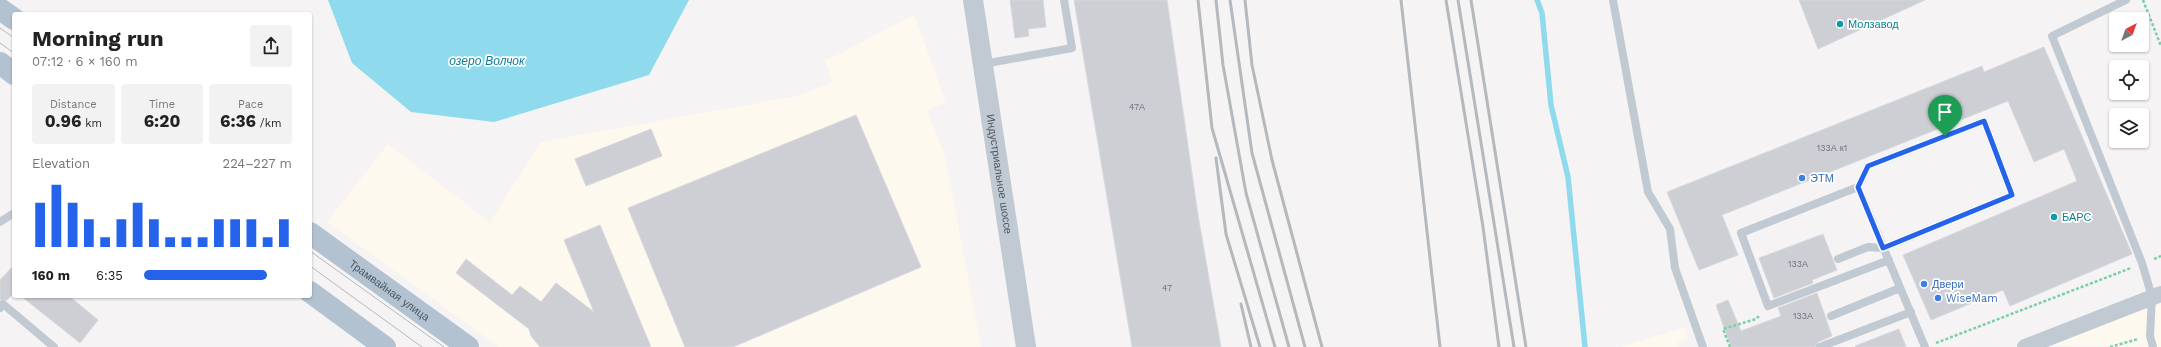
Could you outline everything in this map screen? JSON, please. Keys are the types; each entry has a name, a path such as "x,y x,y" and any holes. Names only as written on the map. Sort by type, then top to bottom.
{"main road":[{"path":"0,9 12,18"},
{"path":"0,63 12,72"},
{"name":"Трамвайная улица","path":"312,234 468,347"},
{"path":"312,293 384,347"}],"street":[{"name":"Индустриальное шоссе","path":"973,0 1026,347"},
{"path":"2025,347 2157,296"}],"lane":[{"path":"982,64 1072,48 1064,0"},
{"path":"1613,0 1648,192 1670,229 1675,268 1703,347"},
{"path":"2126,0 2052,36 2142,263 2157,296 2150,336 2153,347"},
{"path":"1838,259 1868,247 1883,248 2012,195 1984,121 1868,166 1858,187 1741,233 1768,306 1889,260"},
{"path":"1858,187 1900,288 1928,346"},
{"path":"0,222 12,214"},
{"path":"1831,316 1900,288"},
{"path":"0,308 3,304 54,347"},
{"path":"1820,347 1911,312"}],"path":[{"path":"2143,0 2161,46"},
{"path":"1928,346 2161,256"},
{"path":"1730,347 1723,329 1756,319 1768,306"}],"shaded area":[{"path":"914,15 946,102 927,111 945,155 981,347 499,347 327,222 388,144 490,222 541,142 797,96 833,82 825,61"},
{"path":"2161,303 2161,347 2051,346"},
{"path":"1685,327 1688,339 1677,343 1678,347 1620,347"}],"water":[{"name":"озеро Волчок","path":"328,0 689,0 649,75 494,122 411,112 352,63"}],"building":[{"path":"1010,0 1043,0 1046,27 1028,29 1029,36 1015,38"},
{"path":"1074,0 1167,0 1198,215 1221,347 1132,347"},
{"name":"Молзавод","path":"1799,0 1925,0 1818,49"},
{"path":"2044,47 2132,254 2010,306 2003,290 1931,320 1903,255 2077,181 2064,149 2034,162 2008,101 1722,215 1738,255 1699,270 1667,192 1982,66 1984,72"},
{"path":"856,115 921,267 733,347 685,347 628,208"},
{"path":"651,129 662,156 586,186 575,159"},
{"path":"600,225 651,347 540,347 531,336 529,329 456,273 466,259 512,295 520,286 541,302 556,283 594,312 564,240"},
{"path":"1823,234 1837,270 1812,280 1813,283 1774,298 1759,258"},
{"path":"12,267 12,295 7,300 0,300 0,280"},
{"path":"1817,293 1832,336 1818,342 1815,347 1731,347 1716,305 1728,300 1741,331 1781,316 1778,308"},
{"path":"24,298 71,298 98,320 80,343"},
{"path":"1899,329 1906,347 1855,346"}],"waterway":[{"path":"1537,0 1542,13 1551,105 1568,177 1585,347"}],"tram line":[{"path":"0,28 12,37"},
{"path":"0,43 12,52"},
{"path":"312,252 444,347"},
{"path":"312,267 422,347"}],"railway":[{"path":"1198,0 1212,128 1275,347"},
{"path":"1216,0 1223,65 1246,193 1289,347"},
{"path":"1230,0 1252,153 1305,347"},
{"path":"1245,0 1252,65 1272,160 1322,347"},
{"path":"1401,0 1440,347"},
{"path":"1446,0 1483,227 1499,347"},
{"path":"1458,0 1514,347"},
{"path":"1471,0 1526,347"},
{"path":"1216,158 1226,234 1260,347"},
{"path":"1241,304 1251,347"}],"place":[{"name":"Молзавод","path":"1840,24"},
{"name":"ЭТМ","path":"1802,178"},
{"name":"БАРС","path":"2054,217"},
{"name":"Двери","path":"1924,284"},
{"name":"WiseMam","path":"1938,298"}],"route":[{"path":"1984,121 2012,195 1883,248 1858,187 1868,166 1945,136 1984,121"}]}
